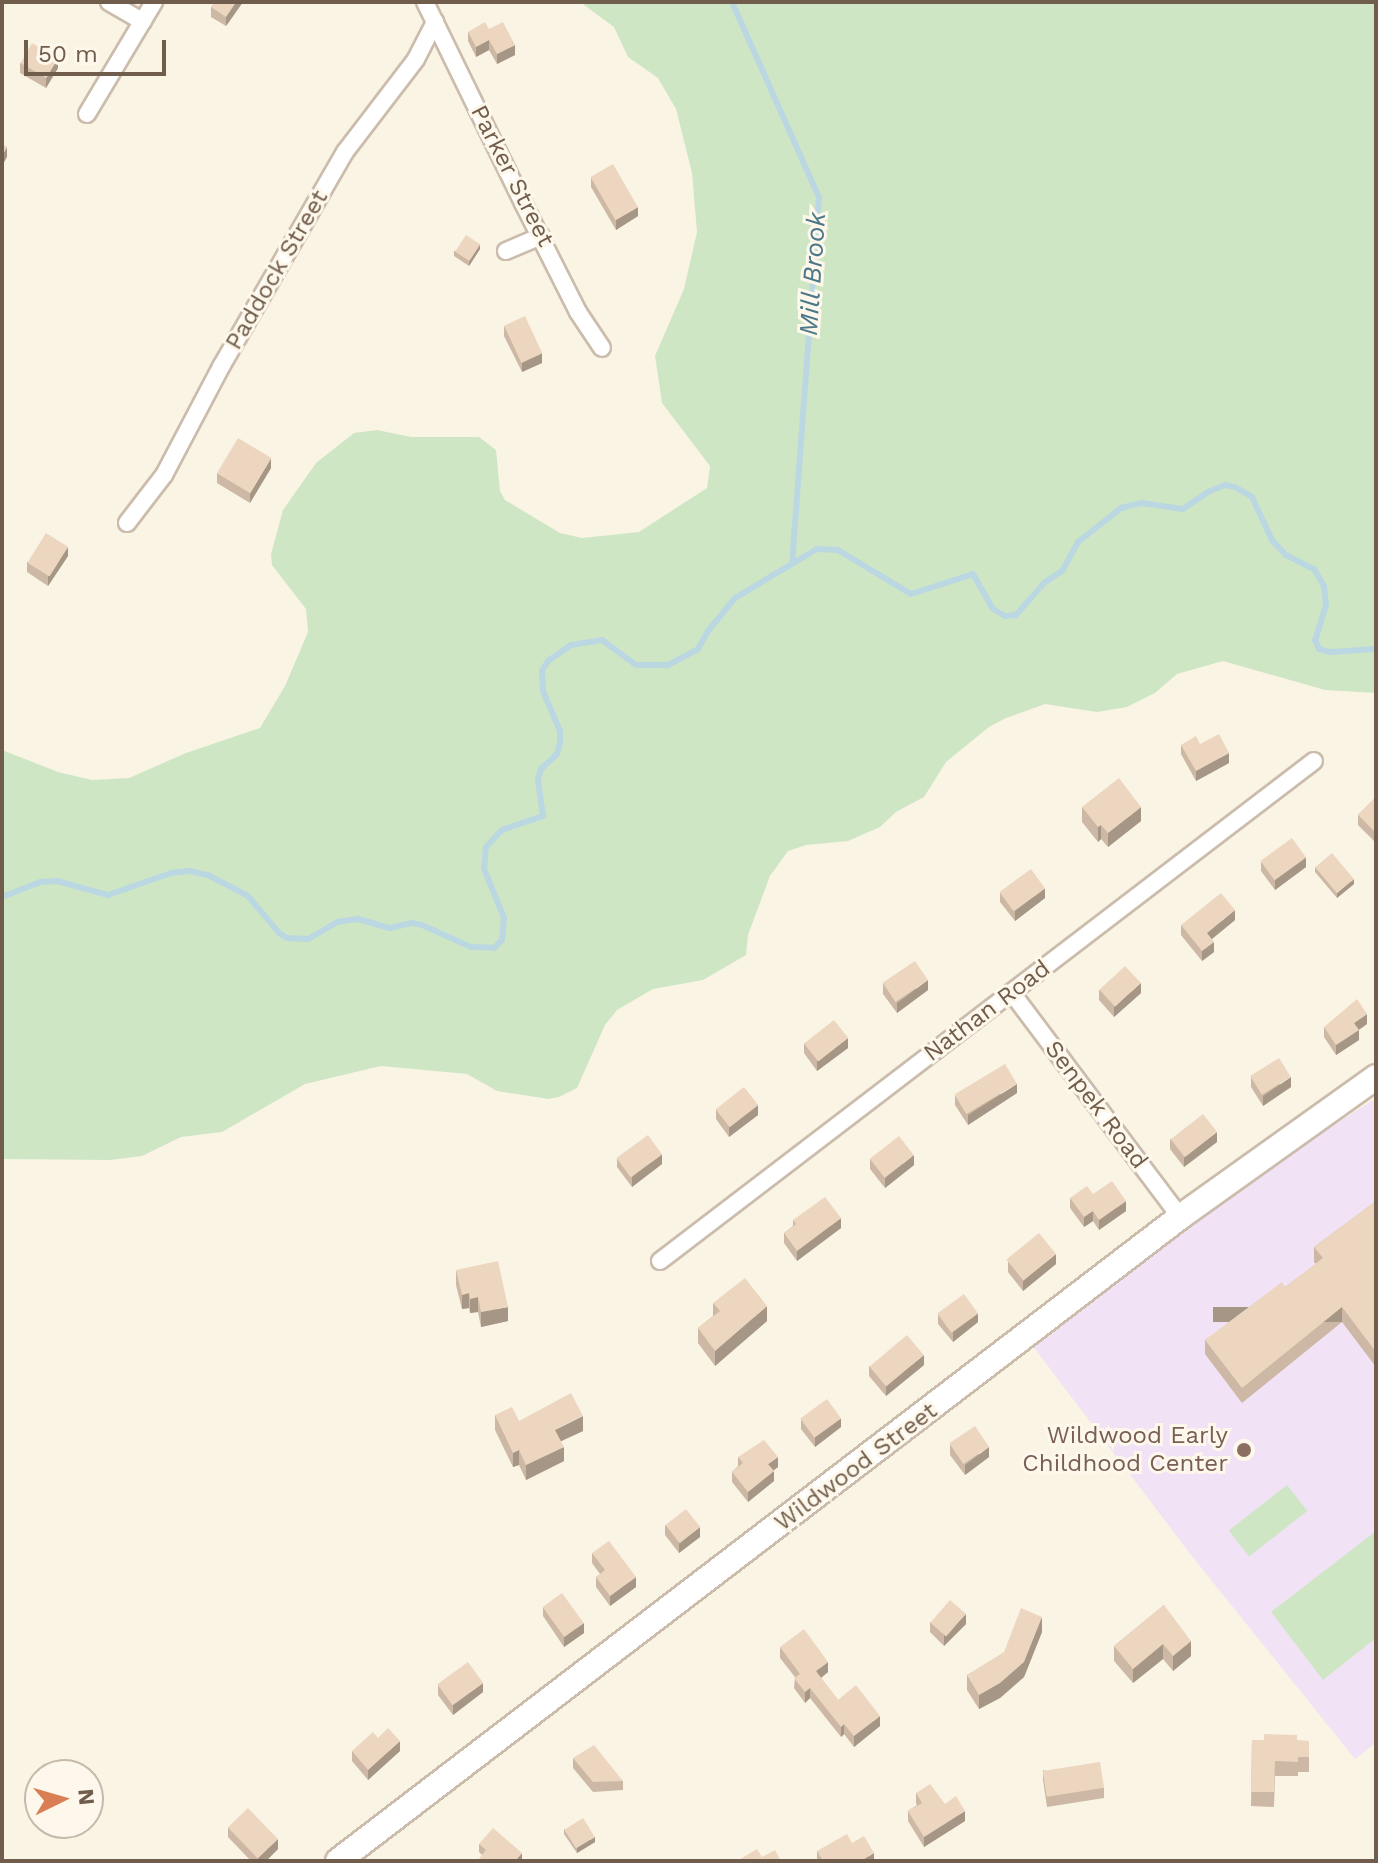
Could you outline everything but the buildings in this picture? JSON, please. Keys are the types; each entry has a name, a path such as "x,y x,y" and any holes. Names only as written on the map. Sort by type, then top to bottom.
{"street":[{"path":"109,2 143,22"},
{"path":"87,114 154,2"},
{"name":"Parker Street","path":"425,2 578,312 602,348"},
{"name":"Paddock Street","path":"127,523 164,475 222,365 345,152 416,59 435,22"},
{"path":"506,251 541,236"},
{"name":"Nathan Road","path":"660,1261 1314,761"},
{"name":"Senpek Road","path":"1012,993 1180,1217"},
{"name":"Wildwood Street","path":"338,1861 1180,1217 1376,1077"}],"shaded area":[{"name":"Wildwood Early Childhood Center","path":"1376,1098 1376,1743 1355,1759 1191,1555 1032,1345 1294,1151"}],"green space":[{"path":"580,2 1376,2 1376,693 1325,690 1223,661 1177,674 1155,693 1127,707 1097,712 1045,704 1006,718 989,727 946,762 924,797 896,812 880,827 848,841 806,845 788,851 770,876 748,935 746,955 703,980 653,989 617,1010 605,1025 577,1088 559,1097 549,1099 497,1091 467,1074 381,1066 305,1084 222,1132 181,1137 142,1156 110,1160 2,1159 2,750 58,772 92,780 129,778 186,753 260,728 285,686 308,632 306,609 272,565 271,554 283,510 316,463 354,433 377,430 411,437 479,437 496,450 500,491 505,500 560,533 582,538 639,532 707,488 710,466 662,403 655,356 684,289 697,232 692,173 676,109 658,78 628,57 614,27"},
{"path":"1287,1485 1307,1511 1249,1557 1229,1531"},
{"path":"1376,1531 1376,1638 1323,1680 1271,1612"}],"waterway":[{"name":"Mill Brook","path":"732,2 819,197 792,563"},
{"path":"2,897 40,882 57,881 108,895 171,873 190,871 208,875 248,896 279,933 287,938 308,939 337,922 358,919 390,928 412,923 422,925 471,947 494,948 502,940 504,918 484,869 486,847 502,830 543,816 538,779 541,769 557,754 560,743 560,731 543,691 542,671 548,661 571,645 602,640 636,665 668,665 698,649 708,631 735,598 817,549 838,550 911,594 973,574 993,609 1005,616 1016,615 1044,583 1062,571 1078,542 1121,508 1141,503 1183,509 1225,485 1252,497 1272,540 1286,555 1314,569 1324,586 1326,605 1315,640 1319,649 1330,652 1376,649"}],"place":[{"name":"Wildwood Early Childhood Center","path":"1244,1450"}]}
